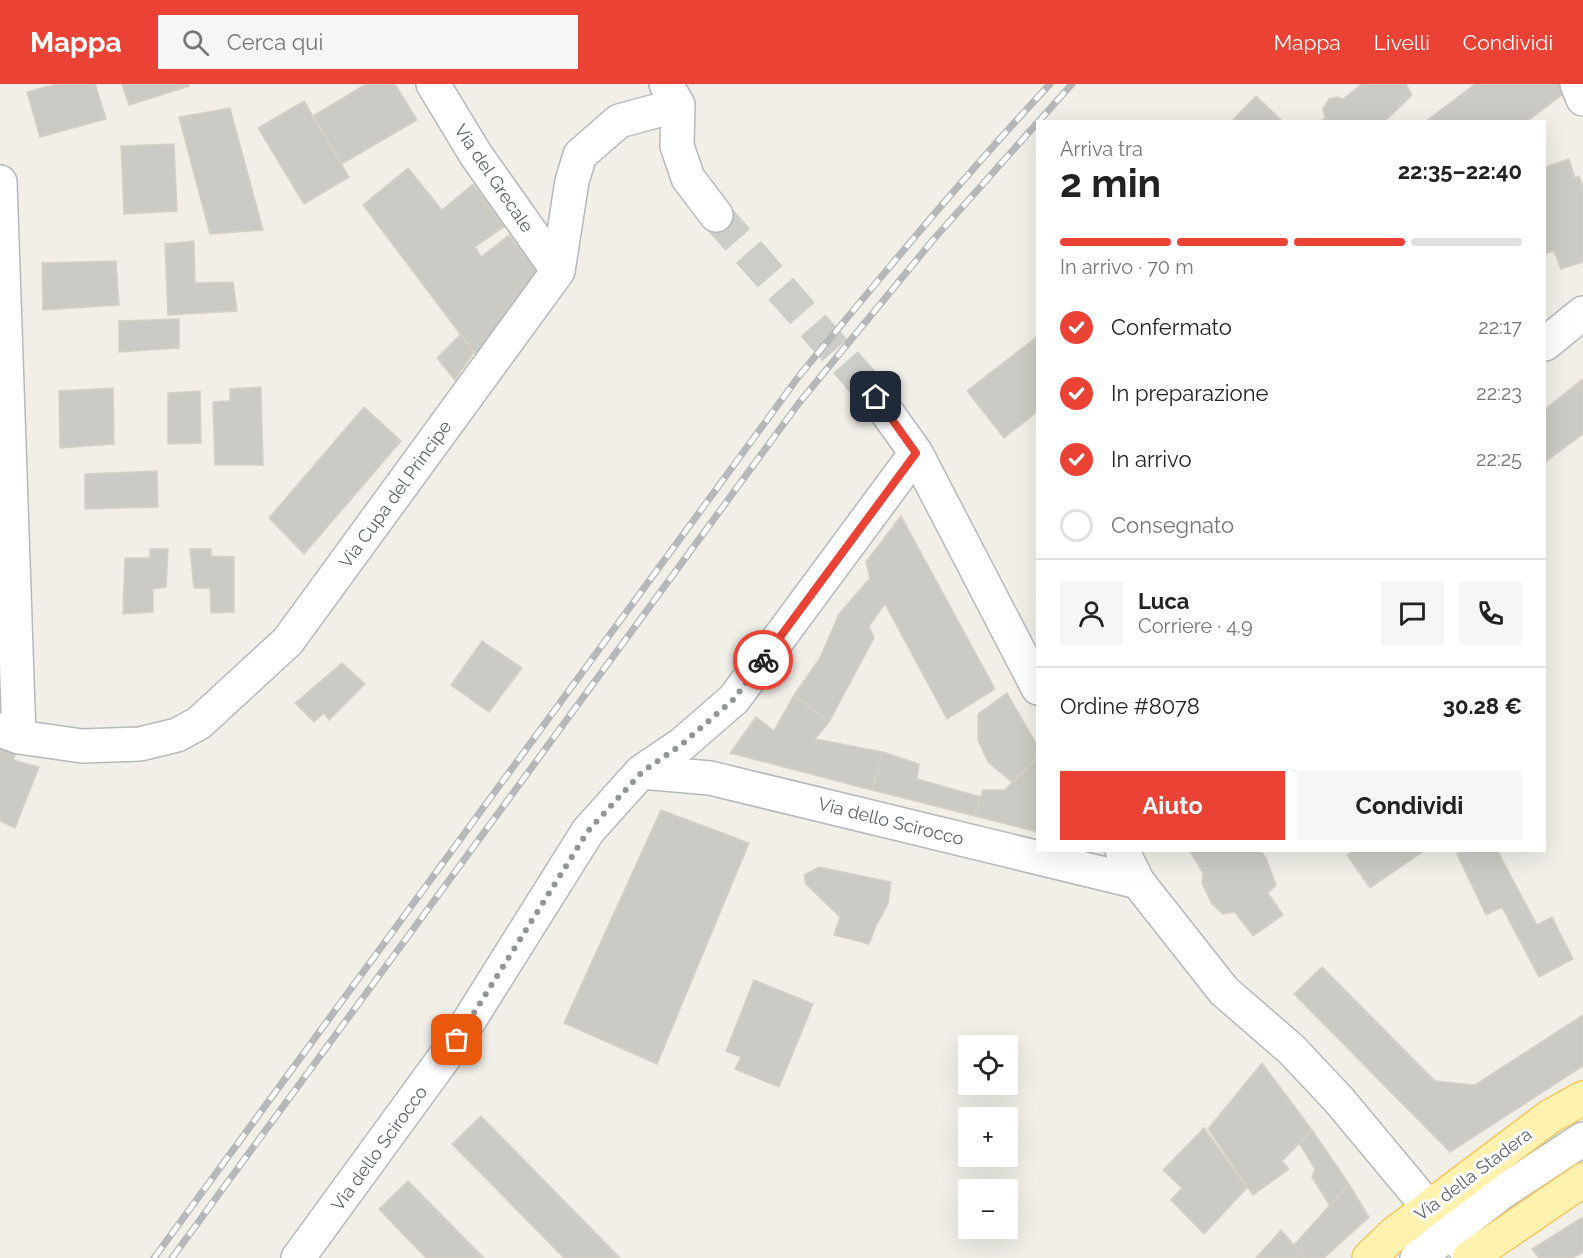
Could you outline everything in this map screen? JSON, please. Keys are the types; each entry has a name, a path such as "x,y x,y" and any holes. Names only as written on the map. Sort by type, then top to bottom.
{"main road":[{"name":"Via della Stadera","path":"1369,1258 1395,1233 1439,1219 1549,1117 1583,1098"},
{"path":"1472,1257 1583,1180"}],"street":[{"name":"Via del Grecale","path":"433,84 476,155 558,271"},
{"path":"1577,84 1583,99"},
{"name":"Via Cupa del Principe","path":"10,733 82,746 140,744 177,735 199,723 288,641 558,271 572,181 580,155 619,121 679,91"},
{"path":"679,91 677,146 688,178 716,215"},
{"path":"0,182 10,733"},
{"path":"1546,343 1583,313"},
{"path":"876,397 916,453 1036,684"},
{"name":"Via dello Scirocco","path":"298,1258 457,1040 588,831 642,772 681,745 734,699 916,453"},
{"name":"Via dello Scirocco","path":"642,772 710,778 1138,882"},
{"path":"1123,852 1138,882 1224,991 1292,1050 1339,1100 1472,1257"},
{"path":"1417,1258 1439,1219 1530,1173 1583,1139"}],"building":[{"path":"56,84 95,84 106,119 40,137 27,92"},
{"path":"122,84 189,84 190,86 129,105"},
{"path":"366,84 395,84 417,120 342,164 313,116"},
{"path":"1362,84 1406,84 1412,95 1386,120 1322,120 1325,118 1323,109 1329,99 1337,97 1343,99"},
{"path":"1475,84 1568,84 1570,89 1529,120 1428,120"},
{"path":"1256,96 1281,120 1233,120"},
{"path":"304,101 349,177 304,204 258,128"},
{"path":"230,108 263,230 210,234 179,117"},
{"path":"174,144 177,211 124,214 121,146"},
{"path":"1569,159 1575,178 1579,176 1583,186 1583,262 1561,269 1554,251 1546,254 1546,167"},
{"path":"408,168 442,210 473,184 505,226 475,247 481,257 509,235 540,274 479,359 363,205"},
{"path":"194,241 195,283 233,282 237,311 168,315 165,244"},
{"path":"116,261 119,305 43,310 42,263"},
{"path":"179,319 179,348 119,352 119,321"},
{"path":"461,334 474,352 455,380 437,358"},
{"path":"1036,338 1036,413 1004,438 967,391"},
{"path":"1583,379 1583,434 1546,461 1546,408"},
{"path":"261,387 263,465 215,465 213,402 230,401 230,389"},
{"path":"113,388 114,444 60,448 59,391"},
{"path":"200,391 201,443 168,444 168,393"},
{"path":"364,407 401,441 304,554 269,518"},
{"path":"157,471 158,507 85,509 85,474"},
{"path":"901,516 995,689 947,719 885,604 869,626 874,638 829,722 794,695 820,658 839,614 870,578 866,562"},
{"path":"150,549 168,549 166,587 153,589 153,612 123,614 125,558 150,558"},
{"path":"190,549 211,549 211,556 234,557 234,612 211,613 210,588 194,588"},
{"path":"482,641 522,668 489,712 451,685"},
{"path":"342,663 365,684 329,720 324,713 314,722 295,703"},
{"path":"1007,693 1036,744 1036,758 1013,783 988,762 978,740 978,714"},
{"path":"794,695 829,722 815,739 883,752 872,790 730,753 756,717 774,731"},
{"path":"0,745 17,751 13,760 39,767 15,828 0,821"},
{"path":"883,752 919,764 917,779 981,797 975,816 872,790"},
{"path":"1036,758 1036,831 975,816 983,790 1005,790"},
{"path":"661,810 749,843 657,1064 564,1023"},
{"path":"1190,852 1262,852 1276,885 1268,893 1283,915 1253,936 1235,912 1223,914 1212,904 1202,883 1203,873"},
{"path":"1352,852 1422,852 1370,888 1347,855"},
{"path":"1460,852 1498,852 1537,925 1552,917 1573,959 1539,977 1502,907 1486,915 1457,854"},
{"path":"819,867 891,882 888,904 869,944 834,935 840,917 806,884 804,875"},
{"path":"1322,967 1435,1081 1475,1085 1583,1015 1583,1066 1450,1152 1294,994"},
{"path":"754,980 813,1004 779,1087 735,1069 741,1057 726,1051"},
{"path":"1262,1063 1312,1130 1282,1161 1289,1169 1253,1195 1208,1129"},
{"path":"481,1116 620,1258 564,1258 452,1144"},
{"path":"1204,1128 1247,1188 1204,1234 1171,1200 1182,1188 1163,1170"},
{"path":"1312,1130 1349,1184 1330,1206 1312,1177 1315,1169 1299,1143"},
{"path":"408,1181 484,1258 426,1258 379,1209"},
{"path":"1349,1184 1369,1217 1324,1258 1305,1258 1294,1245"},
{"path":"1583,1217 1583,1252 1573,1258 1539,1258 1532,1249"},
{"path":"1281,1230 1305,1258 1256,1258"}],"tunnel":[{"path":"716,215 876,397"}],"railway":[{"path":"154,1258 799,376 891,265 1050,84"},
{"path":"1040,120 1072,84"},
{"path":"172,1258 799,403 933,240 1036,124"}],"way so far":[{"path":"457,1040 588,831 642,772 681,745 734,699 763,660"}],"route":[{"path":"763,660 916,453 876,397"}]}
